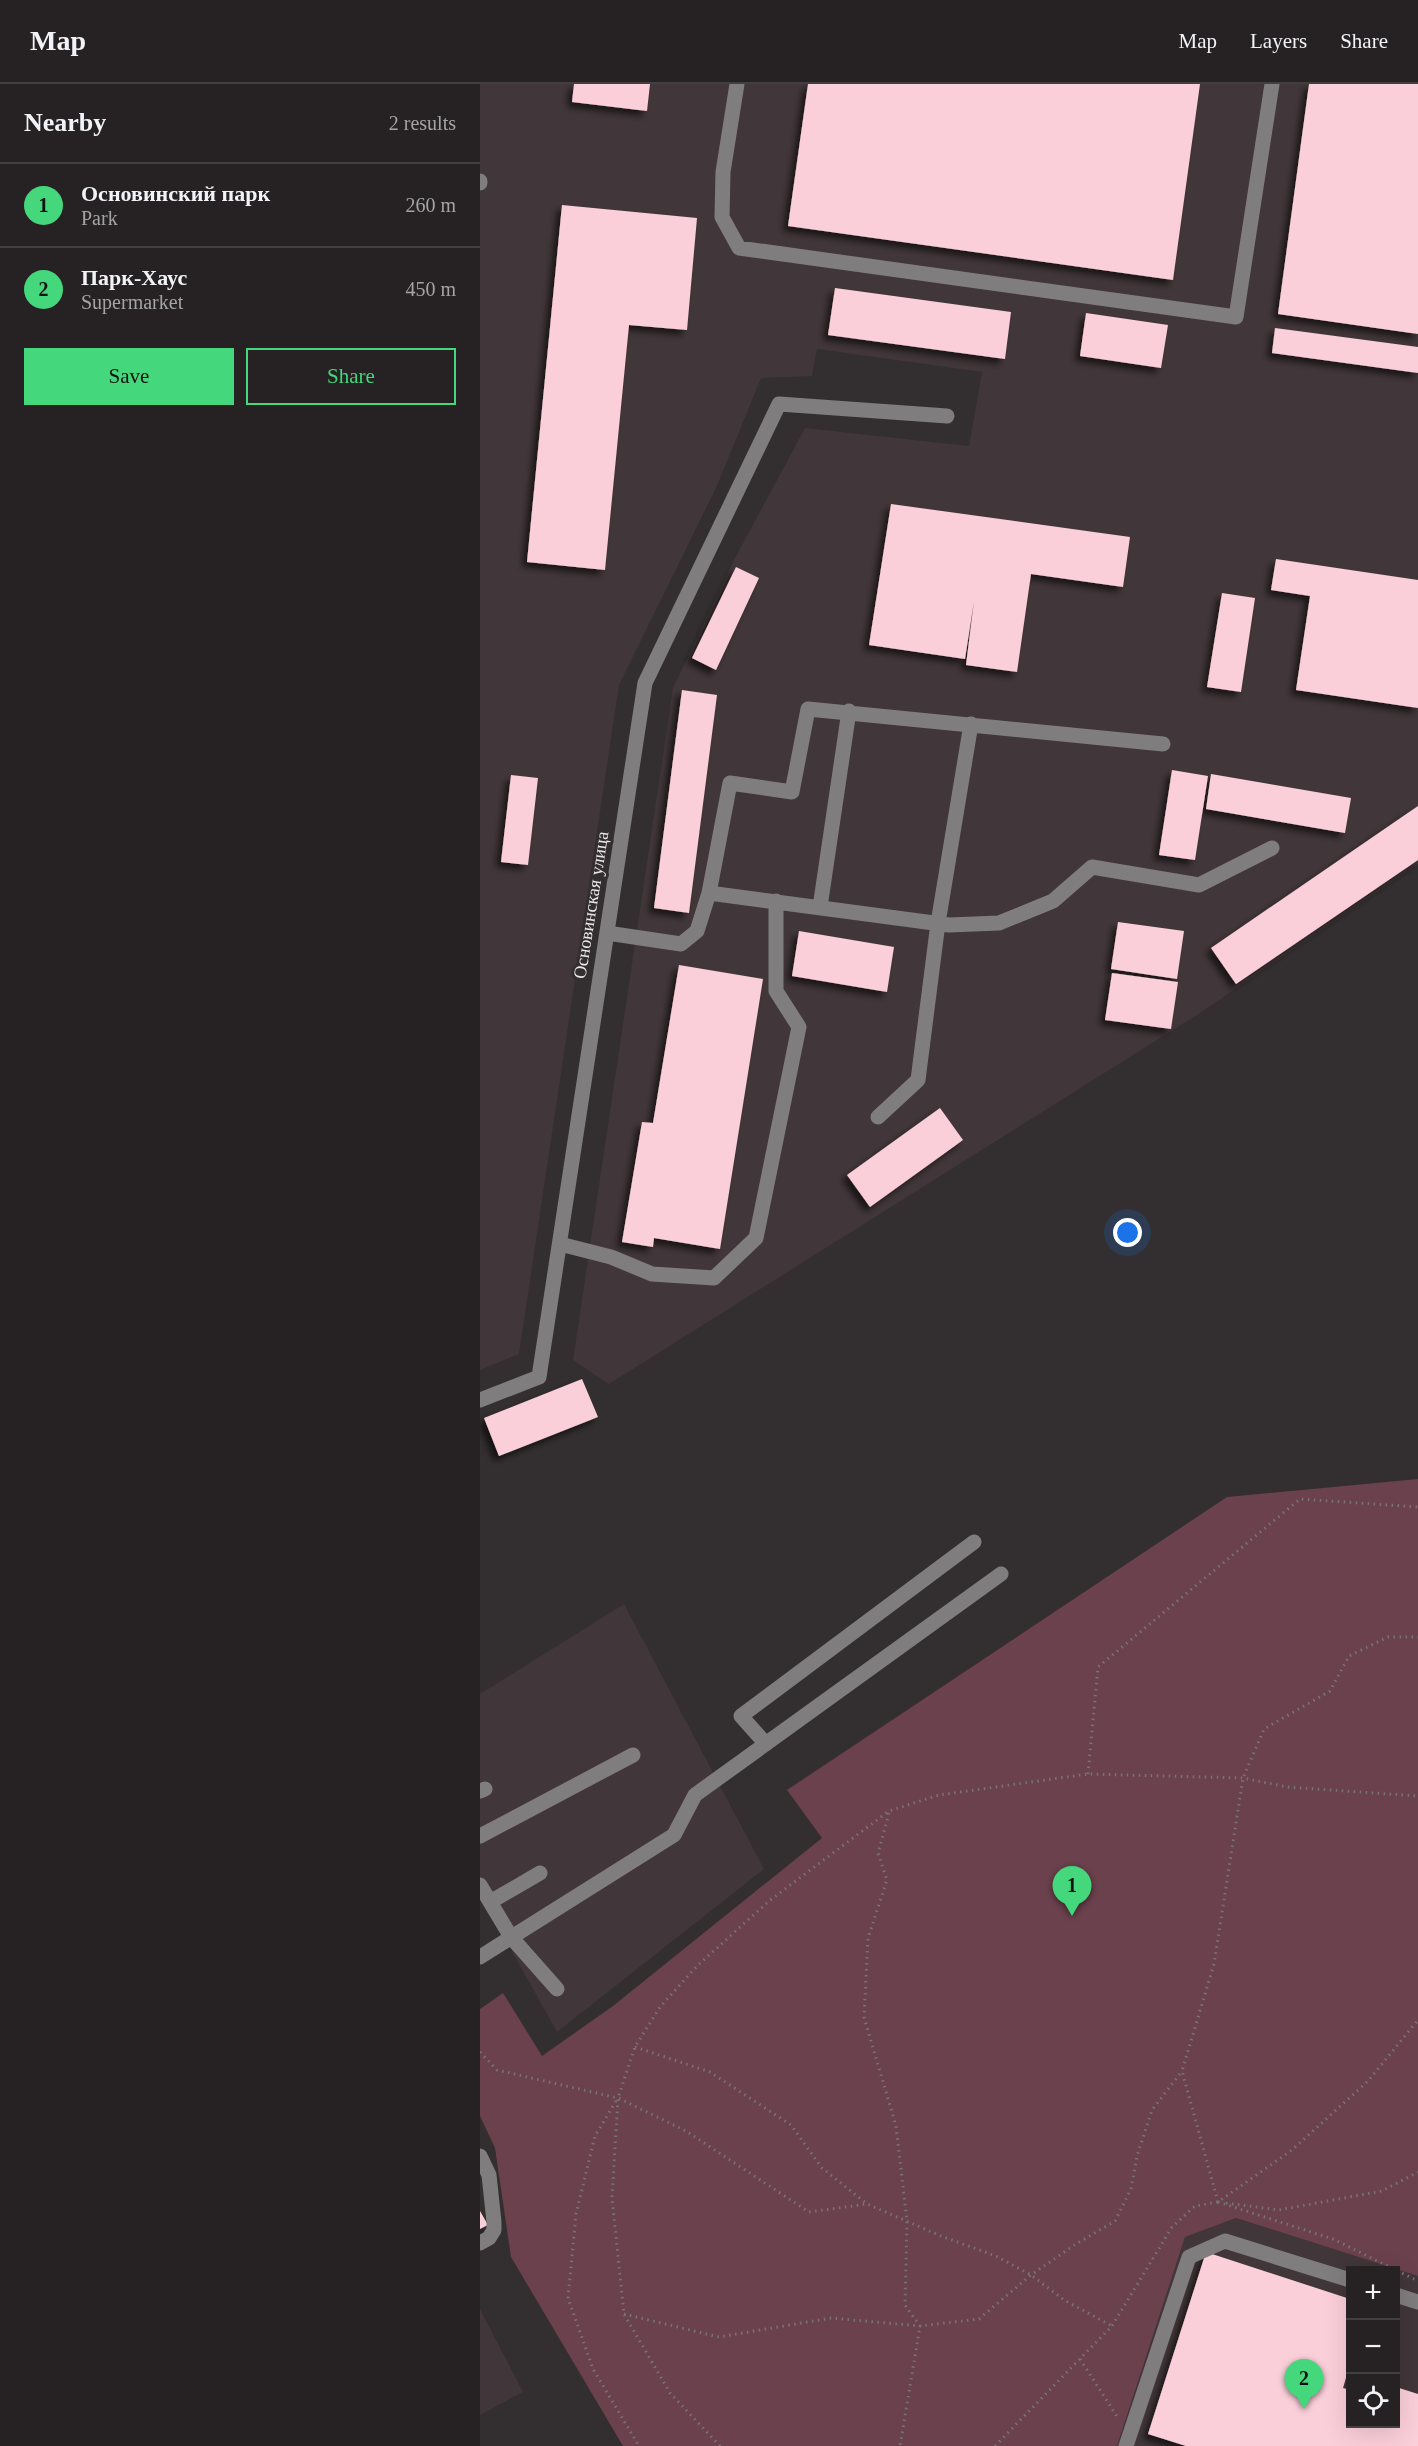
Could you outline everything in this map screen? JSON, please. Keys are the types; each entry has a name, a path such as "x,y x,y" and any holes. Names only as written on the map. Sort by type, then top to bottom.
{"street":[{"path":"737,84 723,172 722,217 739,248 1236,317 1272,84"},
{"name":"Основинская улица","path":"480,1400 539,1377 645,683 779,404 947,416"},
{"path":"607,933 681,944 697,931 709,893 730,783 792,792 808,709 849,711 1163,744"},
{"path":"820,907 849,711"},
{"path":"878,1117 918,1080 938,923 971,724"},
{"path":"709,893 938,923 999,923 1053,901 1092,867 1199,885 1272,848"},
{"path":"560,1244 610,1257 652,1274 714,1278 756,1238 799,1027 776,991 776,901"},
{"path":"766,1744 741,1716 974,1542"},
{"path":"480,1957 675,1835 695,1795 1001,1574"},
{"path":"480,1836 633,1755"},
{"path":"490,1902 540,1874"},
{"path":"480,1885 511,1937 558,1989"},
{"path":"480,2156 489,2175 494,2222 494,2230 489,2238 480,2243"},
{"path":"1126,2446 1189,2258 1225,2241 1346,2279"},
{"path":"1400,2297 1418,2302"}],"path":[{"path":"1088,1774 1098,1667 1300,1499 1418,1507"},
{"path":"624,2314 719,2337 831,2318 920,2326 980,2319 1031,2275 1115,2221 1131,2189 1137,2156 1152,2110 1182,2071 1214,1964 1243,1778 1264,1729 1330,1691 1349,1656 1388,1637 1418,1637"},
{"path":"639,2446 593,2369 568,2298 576,2214 595,2136 618,2098 635,2047 660,2007 697,1966 769,1901 889,1811 939,1795 1088,1774 1243,1778 1287,1787 1418,1796"},
{"path":"889,1811 878,1853 886,1880 868,1938 864,2017 897,2126 907,2222 905,2305 920,2326 900,2446"},
{"path":"1218,2202 1292,2150 1368,2081 1418,2020"},
{"path":"635,2047 710,2072 791,2125 822,2168 867,2204 996,2256 1031,2275 1064,2300 1112,2326"},
{"path":"480,2052 497,2070 618,2098 686,2132 809,2212 867,2204"},
{"path":"1182,2071 1218,2202"},
{"path":"618,2098 612,2198 624,2314 670,2393 720,2446"},
{"path":"995,2446 1112,2326 1172,2227 1195,2206 1218,2202 1279,2210 1382,2191 1418,2172"},
{"path":"1218,2202 1333,2239 1418,2281"},
{"path":"1080,2359 1119,2420"}],"shaded area":[{"path":"480,84 1418,84 1418,864 1200,1013 609,1384 573,1360 673,688 734,560 805,428 969,446 982,372 817,349 812,376 761,378 717,486 619,685 519,1354 480,1370"},
{"path":"1418,1479 1418,2276 1400,2270 1400,2266 1387,2266 1236,2218 1185,2237 1117,2446 623,2446 511,2257 495,2148 480,2116 480,2009 503,1993 542,2056 613,2006 822,1838 787,1790 1227,1497"},
{"path":"624,1604 764,1869 557,2032 480,1894 480,1694"},
{"path":"1236,2218 1387,2266 1346,2266 1346,2428 1400,2428 1400,2270 1418,2276 1418,2446 1117,2446 1185,2237"},
{"path":"480,2309 523,2392 480,2415"}],"building":[{"path":"574,84 650,84 647,111 572,102"},
{"path":"808,84 1200,84 1173,280 788,226"},
{"path":"1309,84 1418,84 1418,334 1278,314"},
{"path":"562,205 697,218 687,330 629,325 605,570 527,562"},
{"path":"835,288 1011,312 1005,359 828,335"},
{"path":"1086,313 1168,325 1161,368 1080,356"},
{"path":"1275,328 1418,347 1418,373 1272,353"},
{"path":"891,504 1130,537 1123,587 1031,574 1017,672 966,665 974,601 965,659 869,645"},
{"path":"1276,559 1418,580 1418,708 1296,690 1310,596 1271,590"},
{"path":"736,567 759,578 716,670 692,658"},
{"path":"1222,593 1255,598 1241,692 1207,687"},
{"path":"682,690 717,695 689,913 654,908"},
{"path":"1172,770 1208,776 1195,860 1159,855"},
{"path":"1211,774 1351,798 1345,833 1206,809"},
{"path":"511,775 538,778 528,865 501,862"},
{"path":"1418,806 1418,860 1236,984 1211,948"},
{"path":"1118,922 1184,931 1177,979 1111,969"},
{"path":"799,931 894,947 887,992 792,976"},
{"path":"679,965 763,979 720,1249 654,1238 653,1247 622,1242 642,1122 653,1123"},
{"path":"1112,973 1178,982 1171,1029 1105,1020"},
{"path":"940,1108 963,1140 870,1207 847,1175"},
{"path":"582,1379 598,1417 499,1456 484,1418"},
{"path":"480,2211 488,2225 480,2229"},
{"path":"1206,2252 1346,2298 1346,2378 1343,2388 1346,2389 1346,2428 1400,2428 1400,2388 1418,2394 1418,2446 1186,2446 1148,2434"}],"place":[{"name":"Основинский парк","path":"1072,1916"},
{"name":"Парк-Хаус","path":"1304,2409"}]}
